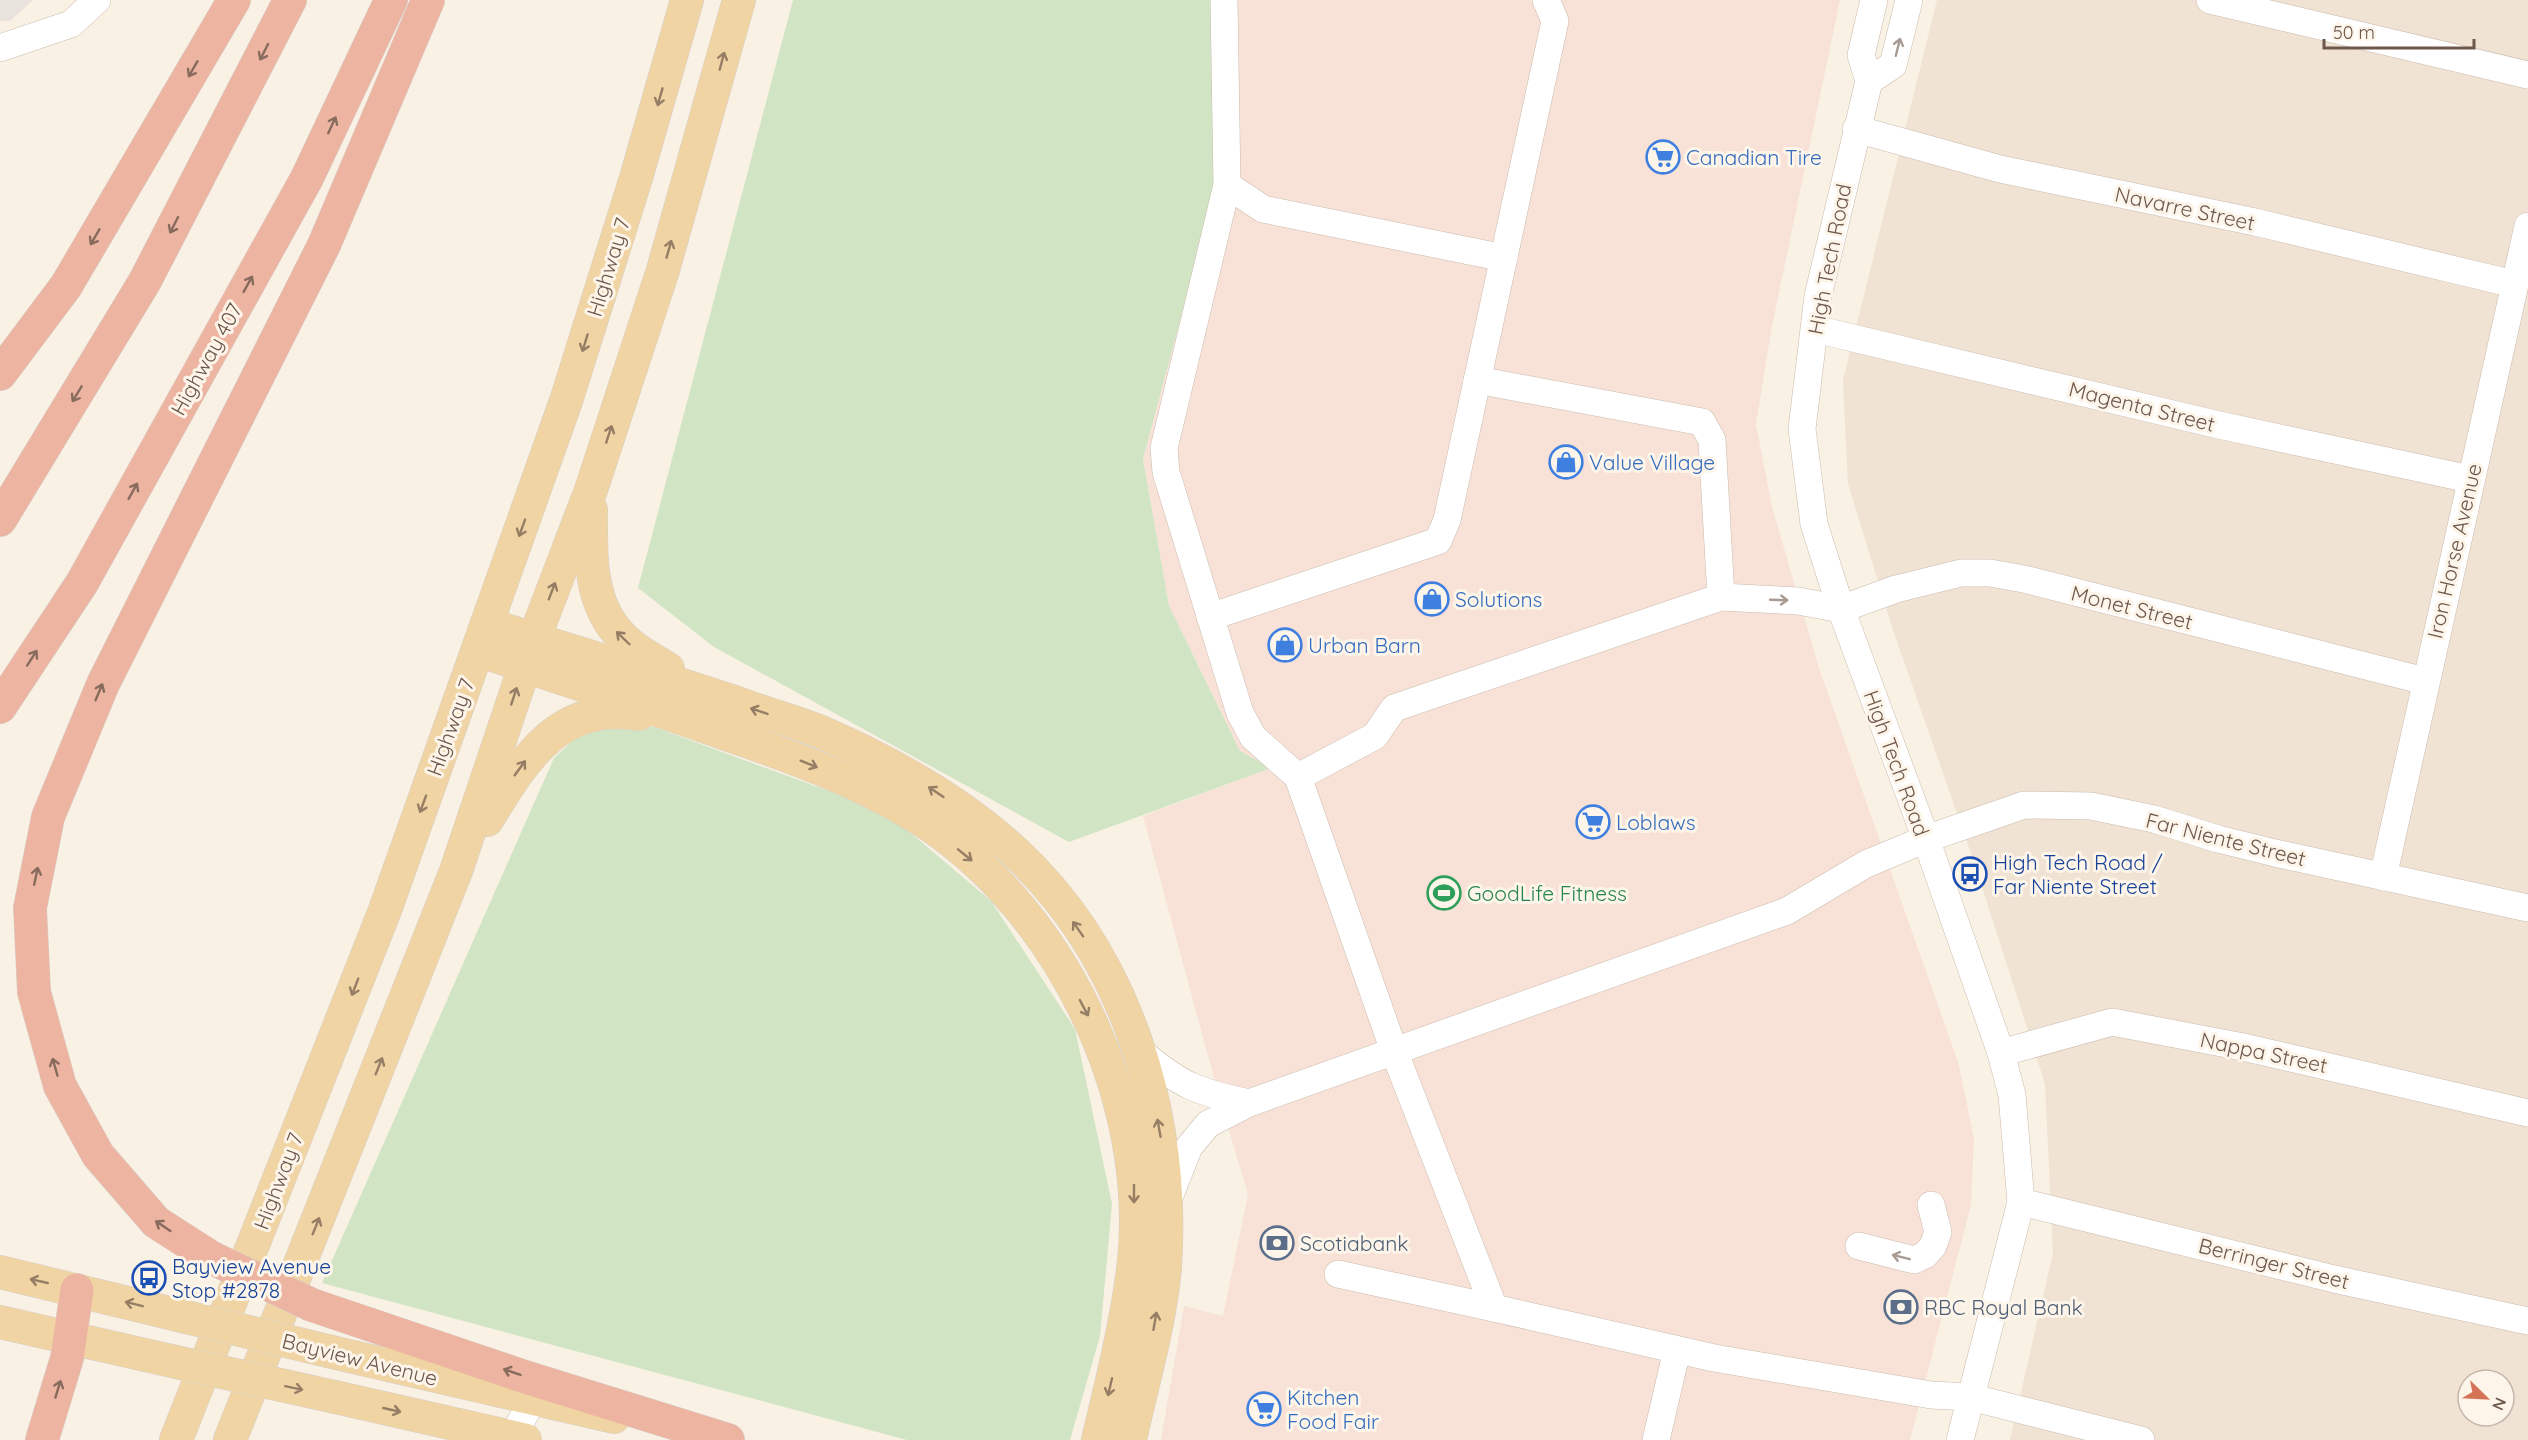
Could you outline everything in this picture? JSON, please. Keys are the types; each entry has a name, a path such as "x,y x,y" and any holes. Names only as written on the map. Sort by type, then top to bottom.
{"highway":[{"path":"0,374 66,286 234,0"},
{"path":"0,520 145,281 290,0"},
{"name":"Highway 407","path":"0,707 82,583 307,178 391,0"},
{"path":"428,0 324,245 103,684 48,817 30,908 34,992 60,1086 98,1155 156,1222 212,1258 312,1305 522,1376 728,1440"},
{"path":"42,1440 67,1358 77,1290"}],"main road":[{"name":"Highway 7","path":"176,1440 385,910 570,390 636,178 687,0"},
{"path":"230,1440 456,871 529,653 591,490 663,270 739,0"},
{"path":"591,490 591,567 602,610 615,630 632,646 707,693"},
{"path":"482,637 529,653 694,723 848,780 920,819 972,860 1019,906 1064,970 1096,1031 1120,1099 1134,1177 1134,1259 1121,1342 1098,1440"},
{"path":"529,653 707,693 821,732 881,760 932,788 977,821 1015,853 1058,900 1091,947 1120,1002 1142,1052 1164,1156 1166,1206 1164,1269 1130,1440"},
{"path":"456,871 520,765 548,737 590,716 608,712 694,723"},
{"name":"Bayview Avenue","path":"0,1272 533,1400 722,1440"},
{"name":"Bayview Avenue","path":"0,1322 519,1439"}],"street":[{"path":"0,48 71,24 97,0"},
{"path":"1224,0 1227,185 1164,448 1167,472 1240,713 1253,737 1298,777 1394,1052 1494,1308"},
{"path":"1210,617 1438,541 1447,520 1555,21 1546,0"},
{"name":"High Tech Road","path":"1874,0 1861,55 1869,81 1818,296 1802,429 1814,524 1841,609 1926,839 2001,1053 2012,1095 2021,1202 1960,1440"},
{"path":"1869,81 1893,65 1909,0"},
{"path":"2210,0 2528,75"},
{"name":"Navarre Street","path":"1856,129 2000,169 2254,222 2514,284"},
{"path":"1227,185 1263,209 1504,258"},
{"name":"Iron Horse Avenue","path":"2383,877 2528,226"},
{"name":"Magenta Street","path":"1815,329 2219,425 2470,479"},
{"path":"1478,380 1702,422 1713,440 1721,597"},
{"name":"Monet Street","path":"1841,609 1931,579 1960,573 1990,573 2233,630 2425,681"},
{"path":"1298,777 1375,736 1394,708 1721,597 1798,601 1841,609"},
{"name":"Far Niente Street","path":"1166,1206 1188,1147 1208,1124 1249,1103 1787,911 1866,864 1926,839 2025,805 2091,806 2154,819 2218,839 2528,908"},
{"name":"Nappa Street","path":"2001,1053 2112,1022 2131,1024 2243,1047 2528,1113"},
{"path":"1142,1052 1175,1080 1201,1092 1249,1103"},
{"name":"Berringer Street","path":"2021,1202 2334,1279 2528,1321"},
{"path":"1859,1246 1914,1260 1925,1255 1933,1246 1938,1232 1930,1205"},
{"path":"1338,1274 1677,1350 1931,1395 1970,1397 2141,1440"},
{"path":"1656,1440 1677,1350"},
{"path":"519,1439 533,1400"}],"shaded area":[{"path":"0,0 33,0 10,21 0,21"},
{"path":"1213,0 1840,0 1772,326 1756,424 1772,507 1819,668 1958,1062 1974,1138 1971,1205 1910,1440 1161,1440 1184,1306 1223,1316 1248,1194 1223,1111 1143,816 1271,768 1240,751 1169,606 1143,459 1215,190"},
{"path":"1937,0 2528,0 2528,1440 2010,1440 2053,1253 2045,1084 1974,862 1893,630 1848,484 1843,380"}],"green space":[{"path":"793,0 1213,0 1215,190 1143,459 1169,606 1240,751 1271,768 1069,842 714,647 638,588"},
{"path":"588,726 654,727 886,812 991,901 1075,1029 1112,1204 1100,1336 1070,1440 907,1440 322,1283 554,758"}],"place":[{"name":"Canadian Tire","path":"1663,157"},
{"name":"Value Village","path":"1566,462"},
{"name":"Solutions","path":"1432,599"},
{"name":"Urban Barn","path":"1285,645"},
{"name":"Loblaws","path":"1593,822"},
{"name":"High Tech Road / Far Niente Street","path":"1970,874"},
{"name":"GoodLife Fitness","path":"1444,893"},
{"name":"Scotiabank","path":"1277,1243"},
{"name":"Bayview Avenue Stop #2878","path":"149,1278"},
{"name":"RBC Royal Bank","path":"1901,1307"},
{"name":"Kitchen Food Fair","path":"1264,1409"}]}
